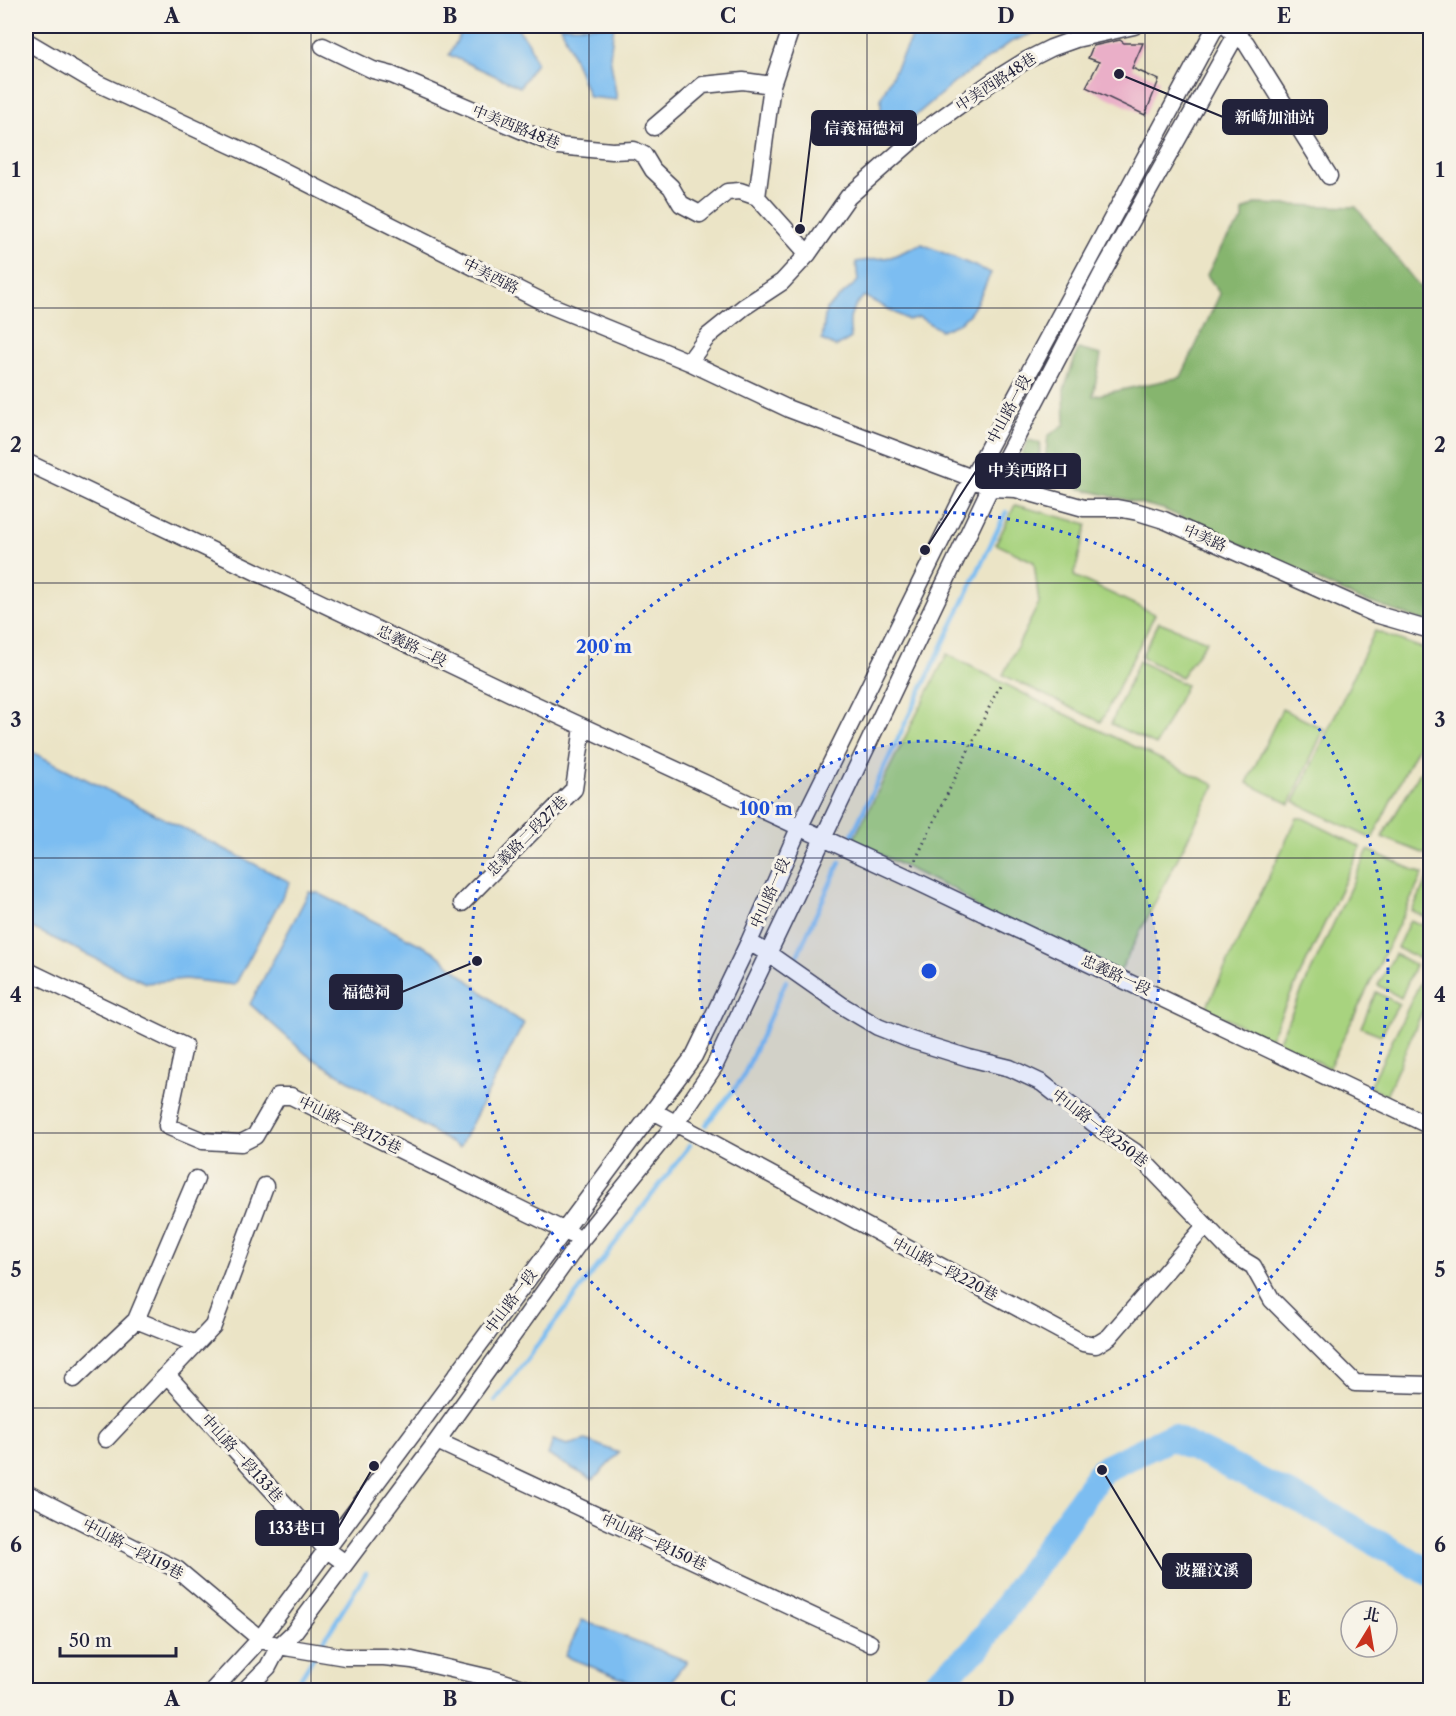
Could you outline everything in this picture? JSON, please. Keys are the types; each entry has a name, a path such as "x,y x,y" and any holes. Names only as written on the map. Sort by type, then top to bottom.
{"street":[{"path":"792,26 772,85 757,197 808,254"},
{"name":"中美西路48巷","path":"689,362 708,336 744,307 782,282 808,254 848,196 922,132 1024,61 1076,39 1134,26"},
{"name":"中山路一段","path":"213,1690 260,1639 693,1056 749,942 799,828 972,478 1216,26"},
{"path":"1234,28 1246,43 1329,176"},
{"name":"中山路一段","path":"245,1690 268,1667 279,1646 294,1632 437,1441 581,1240 676,1123 714,1067 990,488 1103,272 1191,116 1234,28"},
{"name":"中美西路","path":"26,41 97,83 246,152 547,304 689,362 789,409 972,478"},
{"name":"中美西路48巷","path":"322,46 373,70 392,75 558,146 604,151 634,150 644,155 653,170 670,187 681,204 700,214 727,192 740,191 757,197"},
{"path":"654,127 703,85 743,81 772,85"},
{"path":"1173,105 1191,116"},
{"path":"1088,262 1103,272"},
{"name":"忠義路二段","path":"27,465 799,828"},
{"name":"中美路","path":"972,478 990,488 1016,489 1084,508 1118,508 1164,520 1375,614 1431,630"},
{"name":"忠義路二段27巷","path":"462,903 574,789 583,727"},
{"name":"忠義路一段","path":"799,828 903,875 1431,1126"},
{"name":"中山路一段250巷","path":"749,942 823,993 878,1027 930,1046 1010,1068 1042,1083 1102,1130 1135,1152 1233,1254 1253,1266 1272,1300 1355,1383 1431,1385"},
{"name":"中山路一段175巷","path":"26,970 184,1046 167,1126 203,1141 241,1143 255,1136 278,1096 291,1096 564,1229 581,1240"},
{"name":"中山路一段220巷","path":"653,1111 1083,1343 1096,1345 1109,1337 1205,1226"},
{"path":"74,1379 136,1320 196,1179"},
{"path":"106,1439 213,1326 265,1186"},
{"path":"136,1320 196,1344"},
{"name":"中山路一段133巷","path":"167,1375 326,1549 345,1563"},
{"name":"中山路一段150巷","path":"437,1441 870,1643"},
{"name":"中山路一段119巷","path":"26,1493 178,1570 260,1639 279,1646 345,1657 412,1660 530,1690"}],"path":[{"path":"903,875 909,873 1000,683"}],"green space":[{"path":"1255,204 1356,207 1430,300 1430,623 1356,598 1163,509 1025,475 1019,462 1028,440 1040,443 1040,461 1042,463 1045,461 1048,436 1065,424 1064,389 1078,349 1101,355 1093,396 1181,377 1220,294 1207,275 1224,242 1243,220 1243,211"},
{"path":"1015,505 1087,524 1074,576 1155,614 1101,722 1003,675 1039,603 1034,562 996,544"},
{"path":"1159,622 1207,641 1181,677 1141,657"},
{"path":"1375,631 1430,651 1430,721 1372,839 1294,802"},
{"path":"947,654 1040,702 1215,785 1117,977 986,915 953,888 942,885 853,841"},
{"path":"1139,661 1186,685 1156,745 1111,724"},
{"path":"1282,709 1324,729 1290,804 1247,783"},
{"path":"1430,755 1430,856 1382,837"},
{"path":"1297,818 1303,818 1361,847 1269,1040 1206,1008"},
{"path":"1368,850 1423,874 1329,1068 1278,1042"},
{"path":"1430,877 1430,919 1412,911"},
{"path":"1410,920 1430,928 1420,959 1397,948"},
{"path":"1395,954 1415,965 1401,998 1378,985"},
{"path":"1430,962 1430,1014 1422,1012 1386,1096 1370,1087"},
{"path":"1376,992 1399,1004 1381,1035 1361,1027"}],"water":[{"path":"465,26 516,26 529,43 536,63 520,87 449,55"},
{"path":"561,26 614,26 610,56 617,100 589,97"},
{"path":"917,26 1051,26 1011,42 954,83 902,127 887,124 881,115 881,98"},
{"path":"922,244 991,273 973,309 967,316 951,327 940,330 919,317 908,320 864,296 851,315 851,338 836,347 822,340 826,309 858,281 856,262 891,257"},
{"path":"26,749 290,882 235,985 185,979 146,983 26,925"},
{"path":"309,892 318,893 433,951 510,1015 524,1023 459,1148 307,1055 250,1004"},
{"path":"553,1440 567,1445 586,1440 619,1453 593,1480 548,1455"},
{"path":"582,1620 687,1661 664,1690 650,1690 565,1656"}],"building":[{"path":"1120,40 1124,43 1143,43 1132,68 1159,80 1145,115 1086,87 1099,62 1088,58 1093,46"}],"waterway":[{"path":"851,837 1006,512"},
{"path":"796,958 840,862"},
{"path":"706,1125 742,1079 786,981"},
{"path":"495,1401 690,1145"},
{"path":"928,1690 977,1648 1102,1470 1171,1437 1327,1514 1430,1573"},
{"path":"293,1690 366,1573"}],"place":[{"name":"新崎加油站","path":"1119,74"},
{"name":"信義福德祠","path":"800,229"},
{"name":"中美西路口","path":"925,550"},
{"name":"福德祠","path":"477,961"},
{"name":"133巷口","path":"374,1466"},
{"name":"波羅汶溪","path":"1102,1470"}]}
